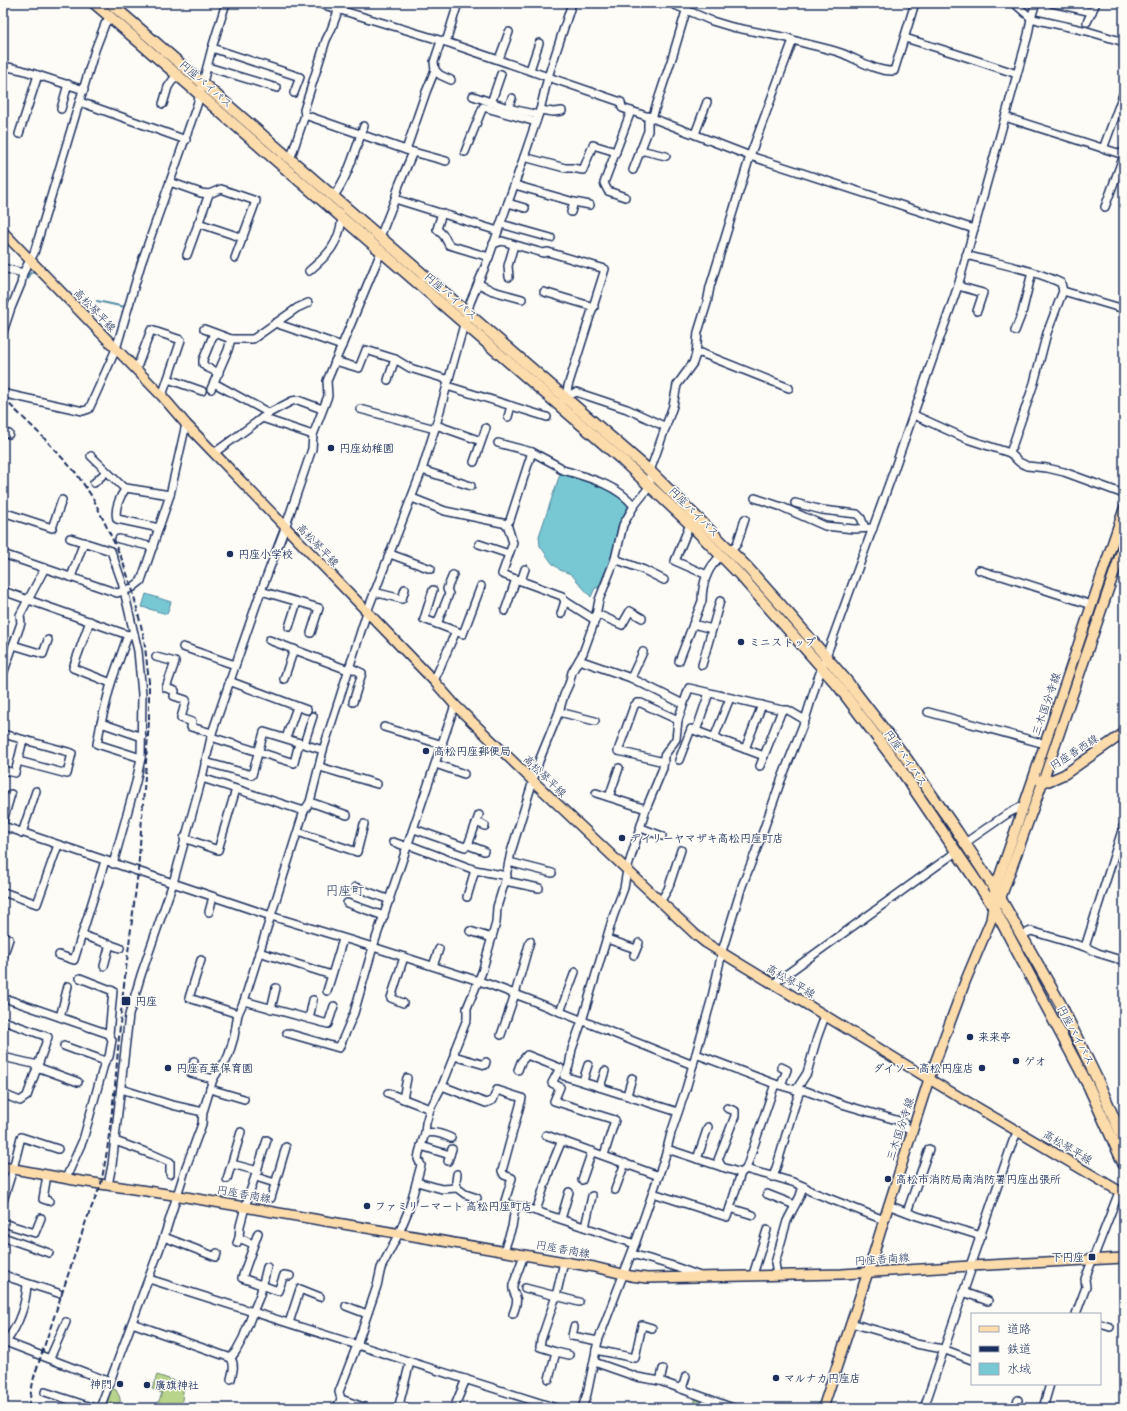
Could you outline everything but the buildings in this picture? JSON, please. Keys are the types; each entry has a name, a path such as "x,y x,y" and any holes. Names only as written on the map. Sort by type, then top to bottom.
{"highway":[{"name":"円座バイパス","path":"94,3 464,323 650,471 730,550 785,610 846,680 906,758 965,843 995,890 997,903 1089,1087 1124,1165"},
{"name":"円座バイパス","path":"110,3 290,160 468,312 690,524 739,574 822,667 839,687 897,764 956,852 1022,935 1060,1003 1098,1082 1124,1141"},
{"path":"110,3 110,16"}],"main road":[{"name":"高松琴平線","path":"3,232 162,396 186,424 434,681 455,705 696,935 722,953 929,1079 1122,1193"},
{"name":"三木国分寺線","path":"995,890 1124,509"},
{"name":"三木国分寺線","path":"823,1408 929,1079 1043,781 1124,544"},
{"name":"円座香西線","path":"1033,779 1049,781 1065,774 1124,732"},
{"name":"円座香南線","path":"3,1167 399,1233 647,1278 661,1279 753,1275 842,1274 1124,1258"}],"street":[{"path":"3,392 41,403 83,411 86,410 93,402 116,349 141,264 186,140 226,3"},
{"path":"317,3 340,6 473,52 499,59 621,102 622,108 650,117 750,156 974,229"},
{"path":"380,237 395,199 426,92 435,70 434,62 444,41 458,3"},
{"path":"100,1408 164,1237 202,1124 203,1112 212,1079 226,1061 229,1054 238,1014 244,1001 304,811 310,802 320,767 323,750 348,669 374,592 422,470 436,427 464,323 515,185 572,3"},
{"path":"670,3 685,8 712,21 732,27 788,38 839,53 889,71 894,71 915,3"},
{"path":"1014,3 1031,18 1087,31 1124,42"},
{"path":"582,1408 587,1394 598,1341 636,1244 659,1176 693,1065 722,953 742,886 805,720 822,667 914,415 958,286 1036,3"},
{"path":"1052,3 1092,12"},
{"path":"1087,22 1096,3"},
{"path":"290,160 305,115 304,110 326,40 340,6"},
{"path":"633,170 648,130 650,117 673,55 685,8"},
{"path":"3,332 21,284 23,273 31,261 95,50 105,24 110,16"},
{"path":"499,59 509,32"},
{"path":"905,38 1016,74"},
{"path":"337,1408 341,1399 339,1392 368,1314 381,1268 399,1233 409,1209 421,1165 418,1159 430,1109 442,1086 454,1056 455,1048 467,1019 467,1008 482,972 496,923 497,907 506,878 514,842 545,744 559,712 572,672 579,660 596,617 599,600 615,559 623,526 634,506 650,486 650,471 673,406 677,385 693,363 696,354 698,332 707,303 710,286 750,156 793,40"},
{"path":"530,70 539,43"},
{"path":"212,48 300,77 294,93"},
{"path":"3,66 38,74 84,90"},
{"path":"208,67 277,88"},
{"path":"435,70 440,75 451,80"},
{"path":"18,134 38,74"},
{"path":"163,104 168,87 176,74"},
{"path":"491,103 501,74"},
{"path":"61,108 68,84"},
{"path":"1103,149 1124,92"},
{"path":"473,96 508,108 538,115"},
{"path":"508,108 512,98"},
{"path":"80,102 186,140"},
{"path":"695,134 707,102"},
{"path":"465,152 483,107 538,115 562,111"},
{"path":"625,197 608,191 604,183 631,111"},
{"path":"305,115 409,151 446,161"},
{"path":"1005,117 1124,155 1105,207"},
{"path":"333,197 340,188 351,165 364,126"},
{"path":"524,157 564,168 584,170 592,145 616,152"},
{"path":"640,150 666,156"},
{"path":"170,182 201,193 209,194 221,188 256,201 235,258"},
{"path":"515,185 574,202 590,205"},
{"path":"187,255 209,194"},
{"path":"395,199 498,231"},
{"path":"571,212 574,202"},
{"path":"508,203 525,208"},
{"path":"442,213 437,229 444,236 448,245 489,257"},
{"path":"309,271 329,254 341,231 342,218"},
{"path":"198,223 243,238"},
{"path":"501,224 551,238"},
{"path":"494,244 502,241 542,253 548,252 605,269 562,401"},
{"path":"509,277 508,266 514,245"},
{"path":"108,1185 115,1142 129,1015 141,975 173,883 184,838 202,778 212,735 235,665 261,591 286,528 312,450 313,435 328,396 326,388 327,381 355,318 381,252"},
{"path":"966,255 1032,272 1062,283 1063,291 1047,333 1034,383 1010,453"},
{"path":"3,268 23,273"},
{"path":"1016,331 1032,272"},
{"path":"479,284 493,291 522,299"},
{"path":"958,286 983,294 977,311"},
{"path":"1063,291 1124,309"},
{"path":"544,292 594,306"},
{"path":"204,329 231,339 253,339 297,308 308,303"},
{"path":"275,323 342,346"},
{"path":"136,370 152,330 181,340 162,396"},
{"path":"214,333 203,360 203,364 219,373"},
{"path":"231,339 219,373 212,386 269,413"},
{"path":"335,361 359,368 366,350 395,359 410,368 448,383 511,406 547,417"},
{"path":"696,354 701,354 789,388"},
{"path":"388,380 395,359"},
{"path":"168,379 202,391"},
{"path":"562,401 576,392 627,409 666,427"},
{"path":"214,453 269,413 292,401 298,400 322,409"},
{"path":"508,417 511,406"},
{"path":"360,409 436,427 481,441"},
{"path":"914,415 967,439 1010,453 1019,462 1027,466 1047,468 1064,472 1124,494"},
{"path":"262,418 313,435"},
{"path":"3,554 117,593 124,592 141,581 170,495 186,424"},
{"path":"474,462 486,428"},
{"path":"498,443 532,452 560,466 560,469 588,477 607,485 627,497 634,506"},
{"path":"507,524 510,520 532,452"},
{"path":"90,456 125,489 170,495"},
{"path":"422,470 472,486"},
{"path":"94,483 106,472"},
{"path":"125,489 121,495 116,514 117,520 159,528"},
{"path":"412,498 445,511 507,524"},
{"path":"755,498 782,507 825,526 854,529 873,528"},
{"path":"3,512 52,528 62,500"},
{"path":"795,503 822,510 857,514 861,518 865,528"},
{"path":"730,550 737,544 745,518"},
{"path":"507,524 513,543 502,574 562,596 565,601 596,617 622,625 630,611 642,618"},
{"path":"690,524 675,561 707,575"},
{"path":"70,538 111,551 122,582 131,634 138,651 142,694 141,758 136,782 113,864"},
{"path":"119,539 153,547"},
{"path":"71,577 84,542"},
{"path":"479,544 509,554"},
{"path":"390,554 431,569"},
{"path":"679,661 702,601 702,592 707,575 714,562 721,556"},
{"path":"615,559 644,570 664,580"},
{"path":"3,674 21,623 20,615 45,568"},
{"path":"504,611 525,569"},
{"path":"979,570 1092,605"},
{"path":"437,624 449,594 447,589 453,575"},
{"path":"433,590 424,619 463,634 480,586"},
{"path":"374,592 402,599 405,589"},
{"path":"3,591 131,634"},
{"path":"261,591 319,608 311,633"},
{"path":"561,614 565,601"},
{"path":"702,665 720,601"},
{"path":"289,626 297,602"},
{"path":"90,621 73,668 111,683"},
{"path":"693,624 712,629"},
{"path":"434,681 456,631"},
{"path":"131,634 111,683 96,744 141,758"},
{"path":"14,645 43,654 48,640"},
{"path":"269,640 362,673 353,702"},
{"path":"183,647 235,665"},
{"path":"284,679 294,649"},
{"path":"631,678 643,652"},
{"path":"156,657 175,662 166,688 175,691 174,696 186,700 181,718 192,722 191,727 212,735 258,752 294,763 313,716"},
{"path":"579,660 631,678 683,704"},
{"path":"230,681 307,710"},
{"path":"678,1112 564,1076 569,1066 572,1049 582,1021 613,917 624,888 627,870 646,809 663,768 664,756 676,739 678,720 689,688 782,710 788,710 805,720"},
{"path":"696,731 709,692"},
{"path":"714,738 730,698"},
{"path":"664,762 618,751 634,706 637,703 641,703 678,720"},
{"path":"287,1033 339,1048 354,1013 373,947 443,745 455,705"},
{"path":"745,749 762,705"},
{"path":"286,738 296,706"},
{"path":"760,766 782,710"},
{"path":"559,712 595,721"},
{"path":"928,712 1045,744"},
{"path":"101,723 142,737"},
{"path":"384,727 443,745"},
{"path":"679,760 691,729 764,756"},
{"path":"205,762 252,775 264,732 323,750"},
{"path":"3,734 72,753 67,774 18,761"},
{"path":"3,770 14,773 23,740"},
{"path":"436,764 464,774"},
{"path":"320,767 377,784"},
{"path":"609,797 619,768"},
{"path":"202,778 304,811"},
{"path":"184,838 218,850 236,788"},
{"path":"22,833 36,791"},
{"path":"596,793 646,809"},
{"path":"3,821 11,794"},
{"path":"310,802 347,815"},
{"path":"965,843 1007,814 1024,805"},
{"path":"468,845 479,815"},
{"path":"477,822 485,826"},
{"path":"298,832 357,852 364,824"},
{"path":"1085,947 1124,824"},
{"path":"3,826 270,916 433,966 515,994 693,1065"},
{"path":"641,828 662,836"},
{"path":"414,829 466,847 468,845 484,851"},
{"path":"393,842 475,870 539,888"},
{"path":"3,892 37,904 58,845"},
{"path":"660,902 668,889 681,850"},
{"path":"773,984 956,852"},
{"path":"59,955 74,960 105,861"},
{"path":"509,862 552,873"},
{"path":"467,897 475,870"},
{"path":"355,887 390,900"},
{"path":"209,912 213,897"},
{"path":"347,903 384,916"},
{"path":"470,931 492,938"},
{"path":"1022,935 1031,931 1085,947 1098,953 1124,961"},
{"path":"3,936 10,938 3,957"},
{"path":"82,936 120,948"},
{"path":"327,991 343,939"},
{"path":"607,939 636,949"},
{"path":"501,1035 515,994 530,941"},
{"path":"104,966 110,944"},
{"path":"433,966 439,949"},
{"path":"259,952 331,975"},
{"path":"403,1003 391,998 404,957"},
{"path":"201,960 189,998 238,1014"},
{"path":"560,1012 575,972"},
{"path":"66,1178 82,1140 105,1061 109,1057 112,1040 109,1034 113,990 80,978"},
{"path":"60,1017 68,986"},
{"path":"271,1009 276,988"},
{"path":"10,1000 109,1034"},
{"path":"309,1019 314,1000"},
{"path":"244,1001 328,1024 334,1006"},
{"path":"772,1177 781,1155 798,1091 807,1073 825,1016"},
{"path":"3,1024 4,1021 48,1037 27,1096 20,1101 3,1094"},
{"path":"64,1046 105,1061"},
{"path":"696,1054 798,1091 806,1091 845,1105 903,1122 907,1129 912,1131"},
{"path":"518,1070 521,1062 527,1055 560,1068 552,1083 560,1087 554,1101 615,1120 604,1155"},
{"path":"454,1056 485,1065 486,1062"},
{"path":"3,1057 37,1066 78,1082"},
{"path":"194,1061 191,1073 212,1079"},
{"path":"583,1082 588,1065"},
{"path":"652,1193 727,1217 778,1084 787,1070 781,1067"},
{"path":"600,1087 605,1071"},
{"path":"403,1099 407,1078"},
{"path":"627,1095 632,1078"},
{"path":"442,1086 486,1103 493,1100 497,1090 522,1098 502,1171 504,1175 512,1178 505,1202 508,1205 536,1211 636,1244"},
{"path":"210,1088 244,1099"},
{"path":"121,1089 172,1105 203,1112"},
{"path":"388,1093 430,1109"},
{"path":"722,1167 718,1160 735,1116 734,1111 727,1108"},
{"path":"697,1159 708,1127"},
{"path":"924,1408 971,1270 970,1266 980,1236 1013,1141 1018,1131"},
{"path":"227,1179 241,1132"},
{"path":"425,1133 430,1132 441,1134 452,1138"},
{"path":"546,1135 659,1176"},
{"path":"3,1201 21,1137 58,1149"},
{"path":"253,1244 238,1241 240,1226 267,1140"},
{"path":"536,1211 550,1169 562,1140"},
{"path":"115,1142 170,1162 170,1174"},
{"path":"421,1146 450,1155"},
{"path":"271,1198 286,1147"},
{"path":"667,1149 722,1167 788,1180 803,1186 810,1191 884,1220"},
{"path":"907,1212 929,1150"},
{"path":"582,1180 592,1151"},
{"path":"615,1190 625,1163"},
{"path":"232,1164 275,1183"},
{"path":"457,1174 457,1188"},
{"path":"47,1175 44,1199 49,1201"},
{"path":"417,1182 442,1189 457,1188 465,1194 478,1198"},
{"path":"777,1275 775,1263 787,1221 800,1196 803,1186"},
{"path":"561,1219 569,1192"},
{"path":"1076,1313 1086,1287 1085,1279 1122,1193"},
{"path":"767,1194 795,1205"},
{"path":"585,1227 592,1196"},
{"path":"888,1206 980,1236"},
{"path":"504,1252 508,1241 515,1207"},
{"path":"730,1208 754,1215"},
{"path":"3,1223 35,1233 41,1218"},
{"path":"753,1275 767,1230"},
{"path":"258,1233 242,1278 278,1290 284,1274 290,1276"},
{"path":"3,1237 49,1252"},
{"path":"164,1237 216,1257 217,1253"},
{"path":"632,1254 704,1277"},
{"path":"513,1314 517,1298 512,1289 524,1255"},
{"path":"564,1262 556,1296 540,1346 569,1355"},
{"path":"231,1358 236,1352 243,1338 260,1295 267,1267"},
{"path":"3,1274 27,1284 58,1293"},
{"path":"149,1279 556,1408"},
{"path":"27,1284 26,1298 22,1313 14,1331 5,1341 110,1382"},
{"path":"525,1288 579,1302"},
{"path":"289,1324 300,1289 320,1297"},
{"path":"963,1292 988,1301"},
{"path":"346,1306 368,1314"},
{"path":"50,1358 66,1322"},
{"path":"132,1323 231,1358 234,1368 231,1379"},
{"path":"851,1323 886,1333 916,1344 943,1349 971,1360"},
{"path":"1101,1324 1110,1327"},
{"path":"596,1350 635,1358 642,1325 652,1328"},
{"path":"574,1328 572,1336 598,1341"},
{"path":"549,1379 556,1352"},
{"path":"406,1407 399,1405 410,1362"},
{"path":"594,1362 637,1377 660,1381 733,1408"},
{"path":"660,1381 663,1369"},
{"path":"682,1389 686,1376"},
{"path":"454,1408 466,1380"},
{"path":"1042,1408 1047,1385"},
{"path":"45,1392 94,1408"},
{"path":"341,1399 366,1408"},
{"path":"1015,1408 1018,1400"}],"green space":[{"path":"157,1375 184,1384 181,1408 152,1408 154,1405 157,1406 162,1393 152,1389"},
{"path":"111,1388 116,1390 119,1397 120,1403 118,1408 106,1408"},
{"path":"696,1397 726,1408 693,1408"}],"water":[{"path":"561,471 602,485 624,499 628,507 618,526 613,553 598,588 595,588 591,597 571,574 560,570 552,563 540,546 539,536"},
{"path":"146,594 171,602 167,614 142,607"}],"waterway":[{"path":"28,279 29,274 33,272"},
{"path":"97,301 125,307"}],"railway":[{"path":"3,398 44,438 76,473 93,498 121,557 132,588 144,638 149,682 149,721 138,872 122,1001 115,1086 107,1151 101,1184 86,1221 34,1377 28,1408"}],"place":[{"name":"円座幼稚園","path":"331,448"},
{"name":"円座小学校","path":"230,554"},
{"name":"ミニストップ","path":"741,642"},
{"name":"高松円座郵便局","path":"426,751"},
{"name":"デイリーヤマザキ高松円座町店","path":"622,838"},
{"name":"円座","path":"126,1001"},
{"name":"来来亭","path":"970,1037"},
{"name":"ゲオ","path":"1016,1061"},
{"name":"円座百華保育園","path":"168,1068"},
{"name":"ダイソー 高松円座店","path":"982,1068"},
{"name":"高松市消防局南消防署円座出張所","path":"888,1179"},
{"name":"ファミリーマート 高松円座町店","path":"367,1206"},
{"name":"下円座","path":"1092,1257"},
{"name":"マルナカ円座店","path":"776,1378"},
{"name":"神門","path":"120,1384"},
{"name":"廣旗神社","path":"147,1385"}],"district":[{"name":"円座町","path":"345,890"}]}
